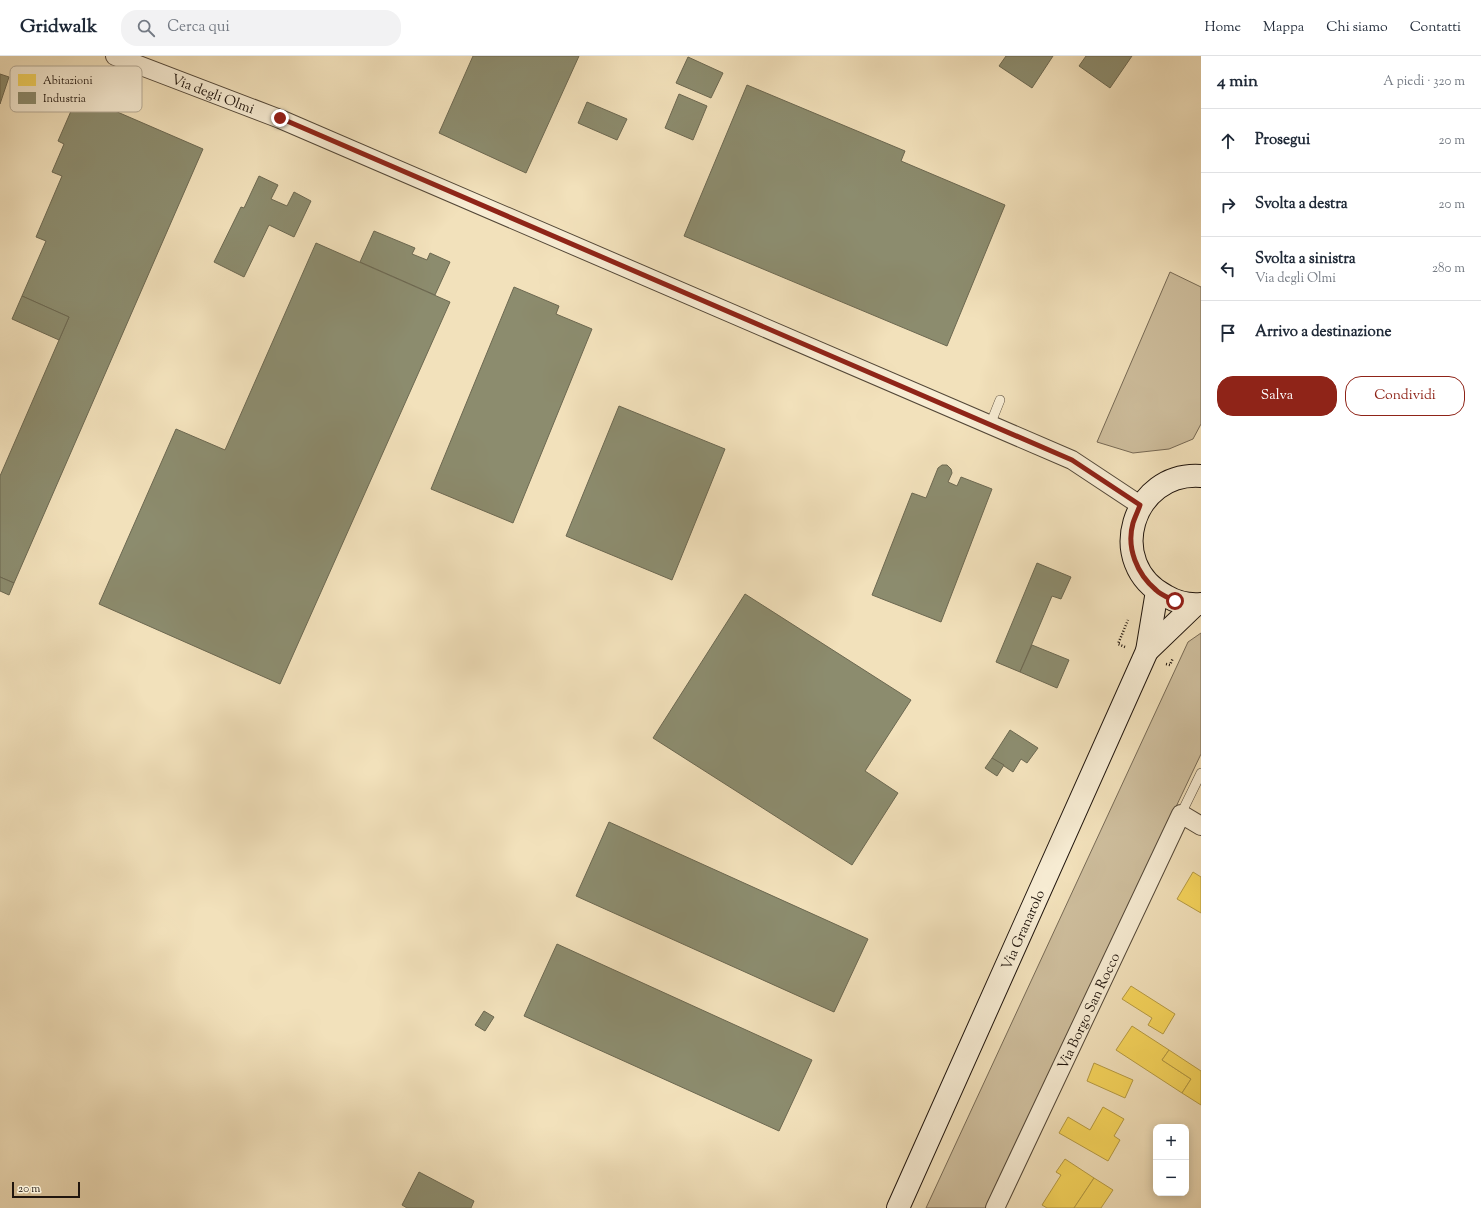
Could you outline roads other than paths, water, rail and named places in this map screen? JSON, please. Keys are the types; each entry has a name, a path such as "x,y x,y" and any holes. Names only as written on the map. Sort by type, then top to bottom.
{"main road":[{"path":"1198,604 1175,601 1157,591 1143,578 1134,561 1131,542 1133,523 1140,505 1154,490 1171,480 1191,475 1201,476"},
{"path":"1147,651 1157,591"},
{"path":"1147,651 1198,604"},
{"name":"Via Granarolo","path":"898,1208 1147,651"}],"street":[{"name":"Via degli Olmi","path":"115,56 142,66"},
{"name":"Via degli Olmi","path":"142,66 280,118 1072,460 1140,505"},
{"path":"1181,814 1201,826"},
{"name":"Via Borgo San Rocco","path":"995,1208 1181,814"}],"lane":[{"path":"990,425 1000,400"},
{"name":"Via Borgo San Rocco","path":"1181,814 1198,788 1201,773"}]}
